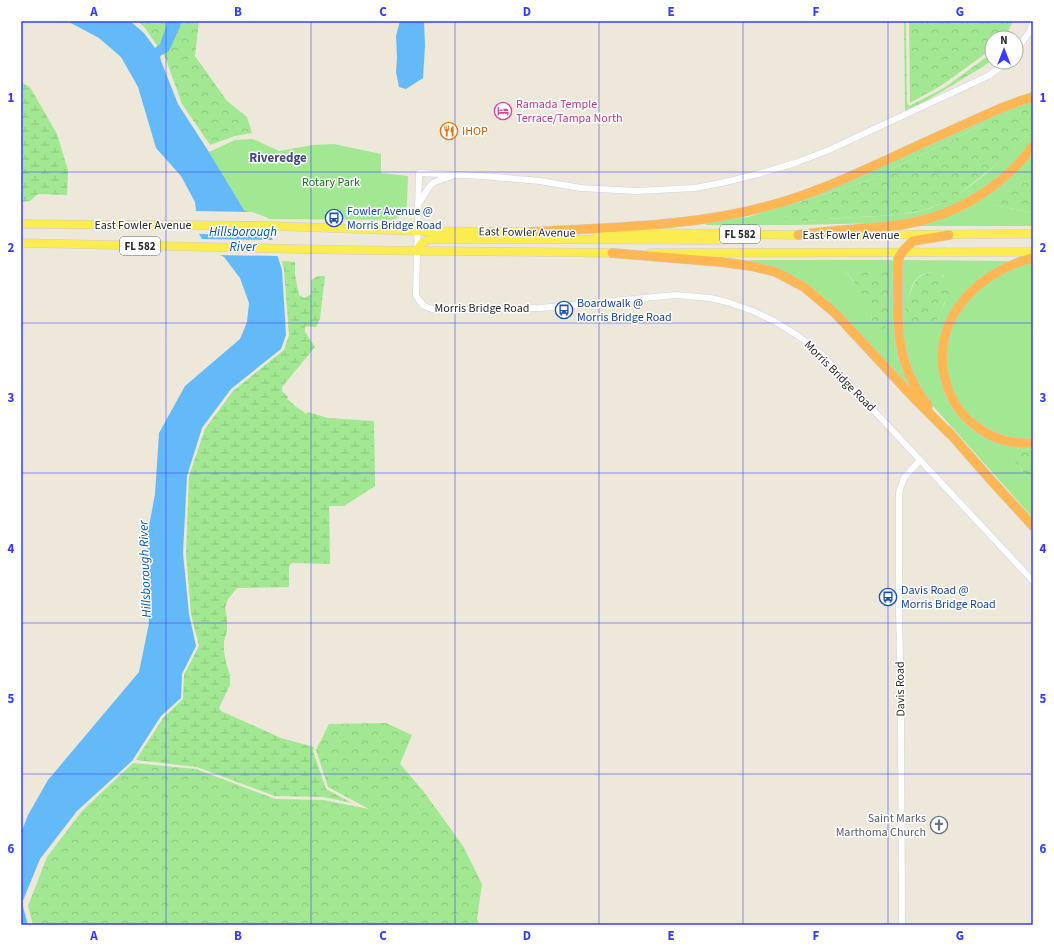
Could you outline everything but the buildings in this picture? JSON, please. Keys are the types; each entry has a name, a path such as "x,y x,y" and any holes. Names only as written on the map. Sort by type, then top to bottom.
{"highway":[{"path":"531,232 684,222 726,216 769,206 826,187 999,109 1033,97"},
{"path":"798,235 909,224 946,213 974,199 991,188 1017,166 1033,146"},
{"path":"949,235 913,241 902,252 898,260 900,340 904,362 917,390 951,435"},
{"path":"612,253 751,266 776,272 804,287 835,313 915,399 951,435 1033,526"},
{"path":"1033,258 999,271 980,284 966,298 956,311 947,330 942,349 942,362 948,392 957,407 969,421 979,429 997,438 1019,443 1033,443"}],"main road":[{"name":"East Fowler Avenue","path":"21,224 272,226 417,231 798,235 1033,234"},
{"path":"416,251 422,243 430,239 724,240 741,234"},
{"name":"East Fowler Avenue","path":"21,243 416,251 612,253 1033,252"}],"street":[{"path":"1024,40 1033,23"},
{"name":"Morris Bridge Road","path":"996,70 988,76 829,150 795,163 758,174 695,188 636,191 581,188 540,181 419,173 416,295 424,306 432,309 472,310 532,308 676,295 710,298 753,311 794,333 821,354 1033,581"},
{"path":"418,204 434,183 454,175"},
{"name":"Davis Road","path":"902,925 899,493 904,478 920,460"}],"green space":[{"path":"137,21 199,21 195,56 227,101 247,117 252,133 235,136 210,145 182,104 165,57 145,28"},
{"path":"904,21 906,21 907,103 909,106 944,88 984,59 984,66 926,101 905,111"},
{"path":"909,21 1013,21 1009,30 984,30 984,55 942,85 910,103"},
{"path":"21,82 30,87 57,134 68,170 67,195 38,194 30,201 21,202"},
{"path":"1033,101 1033,138 1008,168 989,185 959,204 913,220 882,223 706,225 706,222 748,217 798,201 886,165 997,114","holes":["984,124 1026,136 1005,157 966,189 952,198 924,210 891,215 797,222 787,206 870,180"]},
{"path":"1027,109 1032,109 1031,121 1026,136 1005,158 951,200 924,210 897,215 797,222 779,216 778,211 787,206 870,180 984,124"},
{"name":"Rotary Park","path":"253,139 279,151 313,145 334,144 381,154 381,173 408,176 407,204 405,213 393,220 266,219 244,210 209,152 235,140"},
{"path":"1033,153 1033,179 1021,184 995,205 1033,213 1033,226 921,226 921,224 948,216"},
{"path":"1033,179 1033,213 995,205 999,198 1021,184"},
{"path":"749,260 892,260 894,262 895,333 911,385 909,388 820,294 789,275 769,266","holes":["844,269 893,271 888,315 871,322 872,315 868,305"]},
{"path":"903,260 1009,261 1009,263 962,296 939,362 969,423 1033,445 1033,449 1026,450 1003,446 1033,484 1033,518 933,406 916,383 902,344 901,262","holes":["931,272 944,276 945,303 930,327 915,323 905,314 911,288 917,278"]},
{"path":"282,261 295,262 295,275 299,295 305,298 311,294 311,280 318,276 325,276 320,319 316,327 305,326 305,332 315,347 282,387 282,391 288,397 287,399 306,414 308,412 328,418 374,421 375,486 344,506 329,506 330,564 292,563 289,566 289,587 237,588 228,599 225,608 227,631 224,641 224,651 230,675 230,685 219,708 221,711 281,738 314,747 313,751 326,789 352,803 323,797 275,796 197,767 136,760 163,718 183,699 184,675 199,646 191,614 186,553 189,476 205,429 233,391 284,350 289,335"},
{"path":"1033,262 1033,440 1024,440 997,434 974,421 956,400 946,371 946,339 962,306 996,275"},
{"path":"887,268 893,271 888,315 885,328 877,331 871,322 872,315 868,306 852,279 844,269"},
{"path":"931,272 946,279 950,288 947,299 934,327 929,327 907,320 905,312 910,293 915,282 920,276"},
{"path":"1002,445 1026,450 1033,449 1033,484"},
{"path":"386,723 412,735 400,764 424,792 463,846 482,884 477,919 479,925 33,925 28,906 47,857 82,811 133,763 196,769 275,799 323,800 369,809 328,787 316,750 329,724"}],"water":[{"name":"Hillsborough River","path":"67,21 130,21 144,33 155,48 160,44 168,21 181,21 180,27 169,51 160,56 161,61 178,104 244,210 266,219 282,270 286,335 281,349 231,389 202,428 187,476 183,553 189,614 196,646 182,674 181,698 161,716 132,761 77,811 40,859 22,903 28,925 21,925 21,833 28,815 48,780 139,672 149,623 147,537 155,494 159,433 185,386 240,339 247,322 249,303 240,278 224,257 207,248 190,218 196,210 195,202 181,176 156,148 138,87 121,57 99,38"},
{"path":"400,21 424,21 425,46 423,78 406,89 399,87 396,72 396,36"}],"pier":[{"path":"193,211 253,212 268,218 273,235 197,234 188,217"},
{"path":"200,239 275,240 279,256 215,255 206,250"}],"place":[{"name":"Ramada Temple Terrace/Tampa North","path":"503,111"},
{"name":"IHOP","path":"449,131"},
{"name":"Fowler Avenue @ Morris Bridge Road","path":"334,218"},
{"name":"Boardwalk @ Morris Bridge Road","path":"564,310"},
{"name":"Davis Road @ Morris Bridge Road","path":"888,597"},
{"name":"Saint Marks Marthoma Church","path":"939,825"}],"district":[{"name":"Riveredge","path":"278,157"}]}
